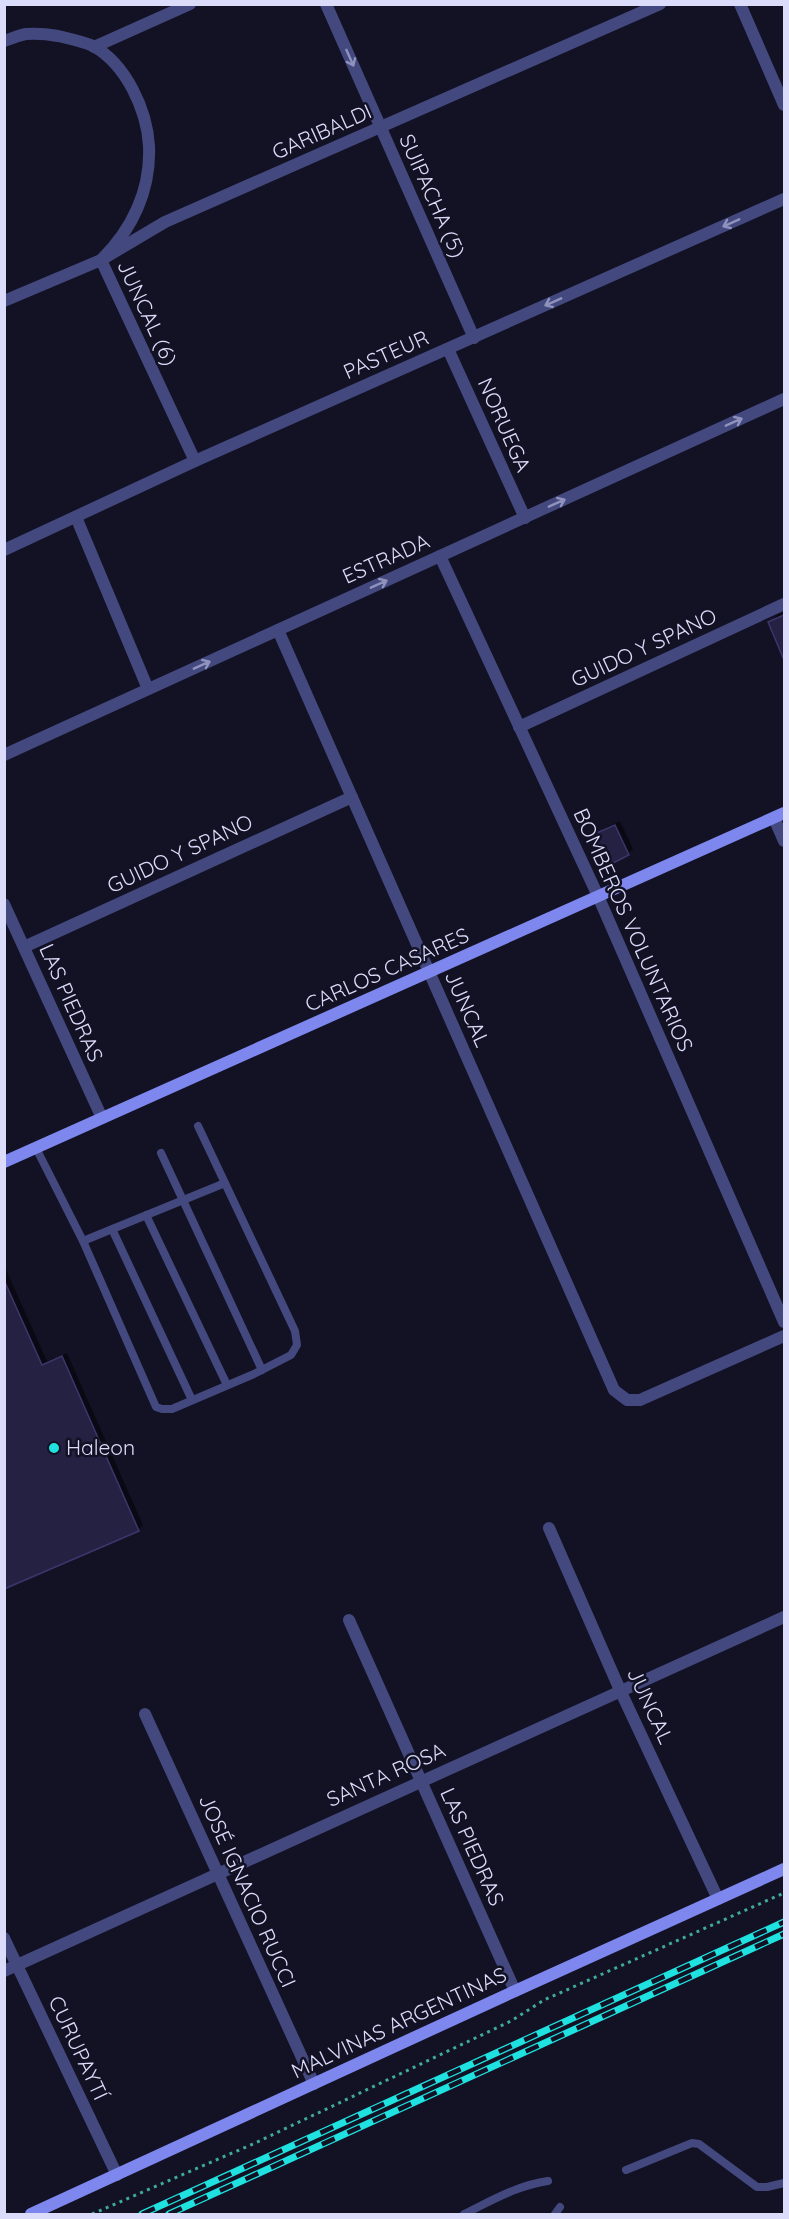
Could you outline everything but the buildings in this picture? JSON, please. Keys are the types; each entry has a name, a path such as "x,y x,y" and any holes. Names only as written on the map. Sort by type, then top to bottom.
{"street":[{"path":"94,47 190,4"},
{"name":"SUIPACHA (5)","path":"326,4 474,338"},
{"name":"GARIBALDI","path":"4,301 101,260 165,222 660,4"},
{"path":"740,4 784,105"},
{"name":"JUNCAL (6)","path":"4,41 25,34 44,34 79,41 94,47 112,61 126,80 144,118 149,147 145,183 139,205 118,243 101,260 195,461"},
{"name":"PASTEUR","path":"4,550 195,461 784,199"},
{"name":"NORUEGA","path":"448,349 525,518"},
{"name":"ESTRADA","path":"4,755 784,399"},
{"path":"76,517 148,689"},
{"name":"BOMBEROS VOLUNTARIOS","path":"440,556 598,896 784,1322"},
{"name":"GUIDO Y SPANO","path":"519,727 784,604"},
{"name":"JUNCAL","path":"278,630 614,1390 627,1400 640,1400 784,1336"},
{"name":"GUIDO Y SPANO","path":"24,947 352,797"},
{"path":"779,815 784,841"},
{"name":"CARLOS CASARES","path":"4,1162 779,815"},
{"name":"LAS PIEDRAS","path":"4,904 102,1118"},
{"name":"JUNCAL","path":"549,1528 620,1690 718,1899"},
{"name":"SANTA ROSA","path":"4,1971 784,1617"},
{"name":"LAS PIEDRAS","path":"349,1620 515,1991"},
{"name":"JOSÉ IGNACIO RUCCI","path":"145,1714 314,2084"},
{"name":"MALVINAS ARGENTINAS","path":"31,2214 784,1869"},
{"name":"CURUPAYTÍ","path":"4,1938 117,2175"}],"lane":[{"path":"36,1148 83,1241 156,1407 162,1410 172,1409 262,1370 291,1355 297,1345 295,1331 198,1126"},
{"path":"161,1153 262,1370"},
{"path":"83,1241 225,1183"},
{"path":"146,1215 227,1385"},
{"path":"112,1229 192,1400"},
{"path":"626,2170 692,2143 699,2144 757,2187 784,2184"},
{"path":"464,2214 532,2183 548,2181"}],"path":[{"path":"92,2214 253,2144 511,2022 544,2000 784,1893"}],"railway":[{"path":"142,2214 784,1922"},
{"path":"169,2214 784,1934"}],"place":[{"name":"Haleon","path":"54,1448"}]}
